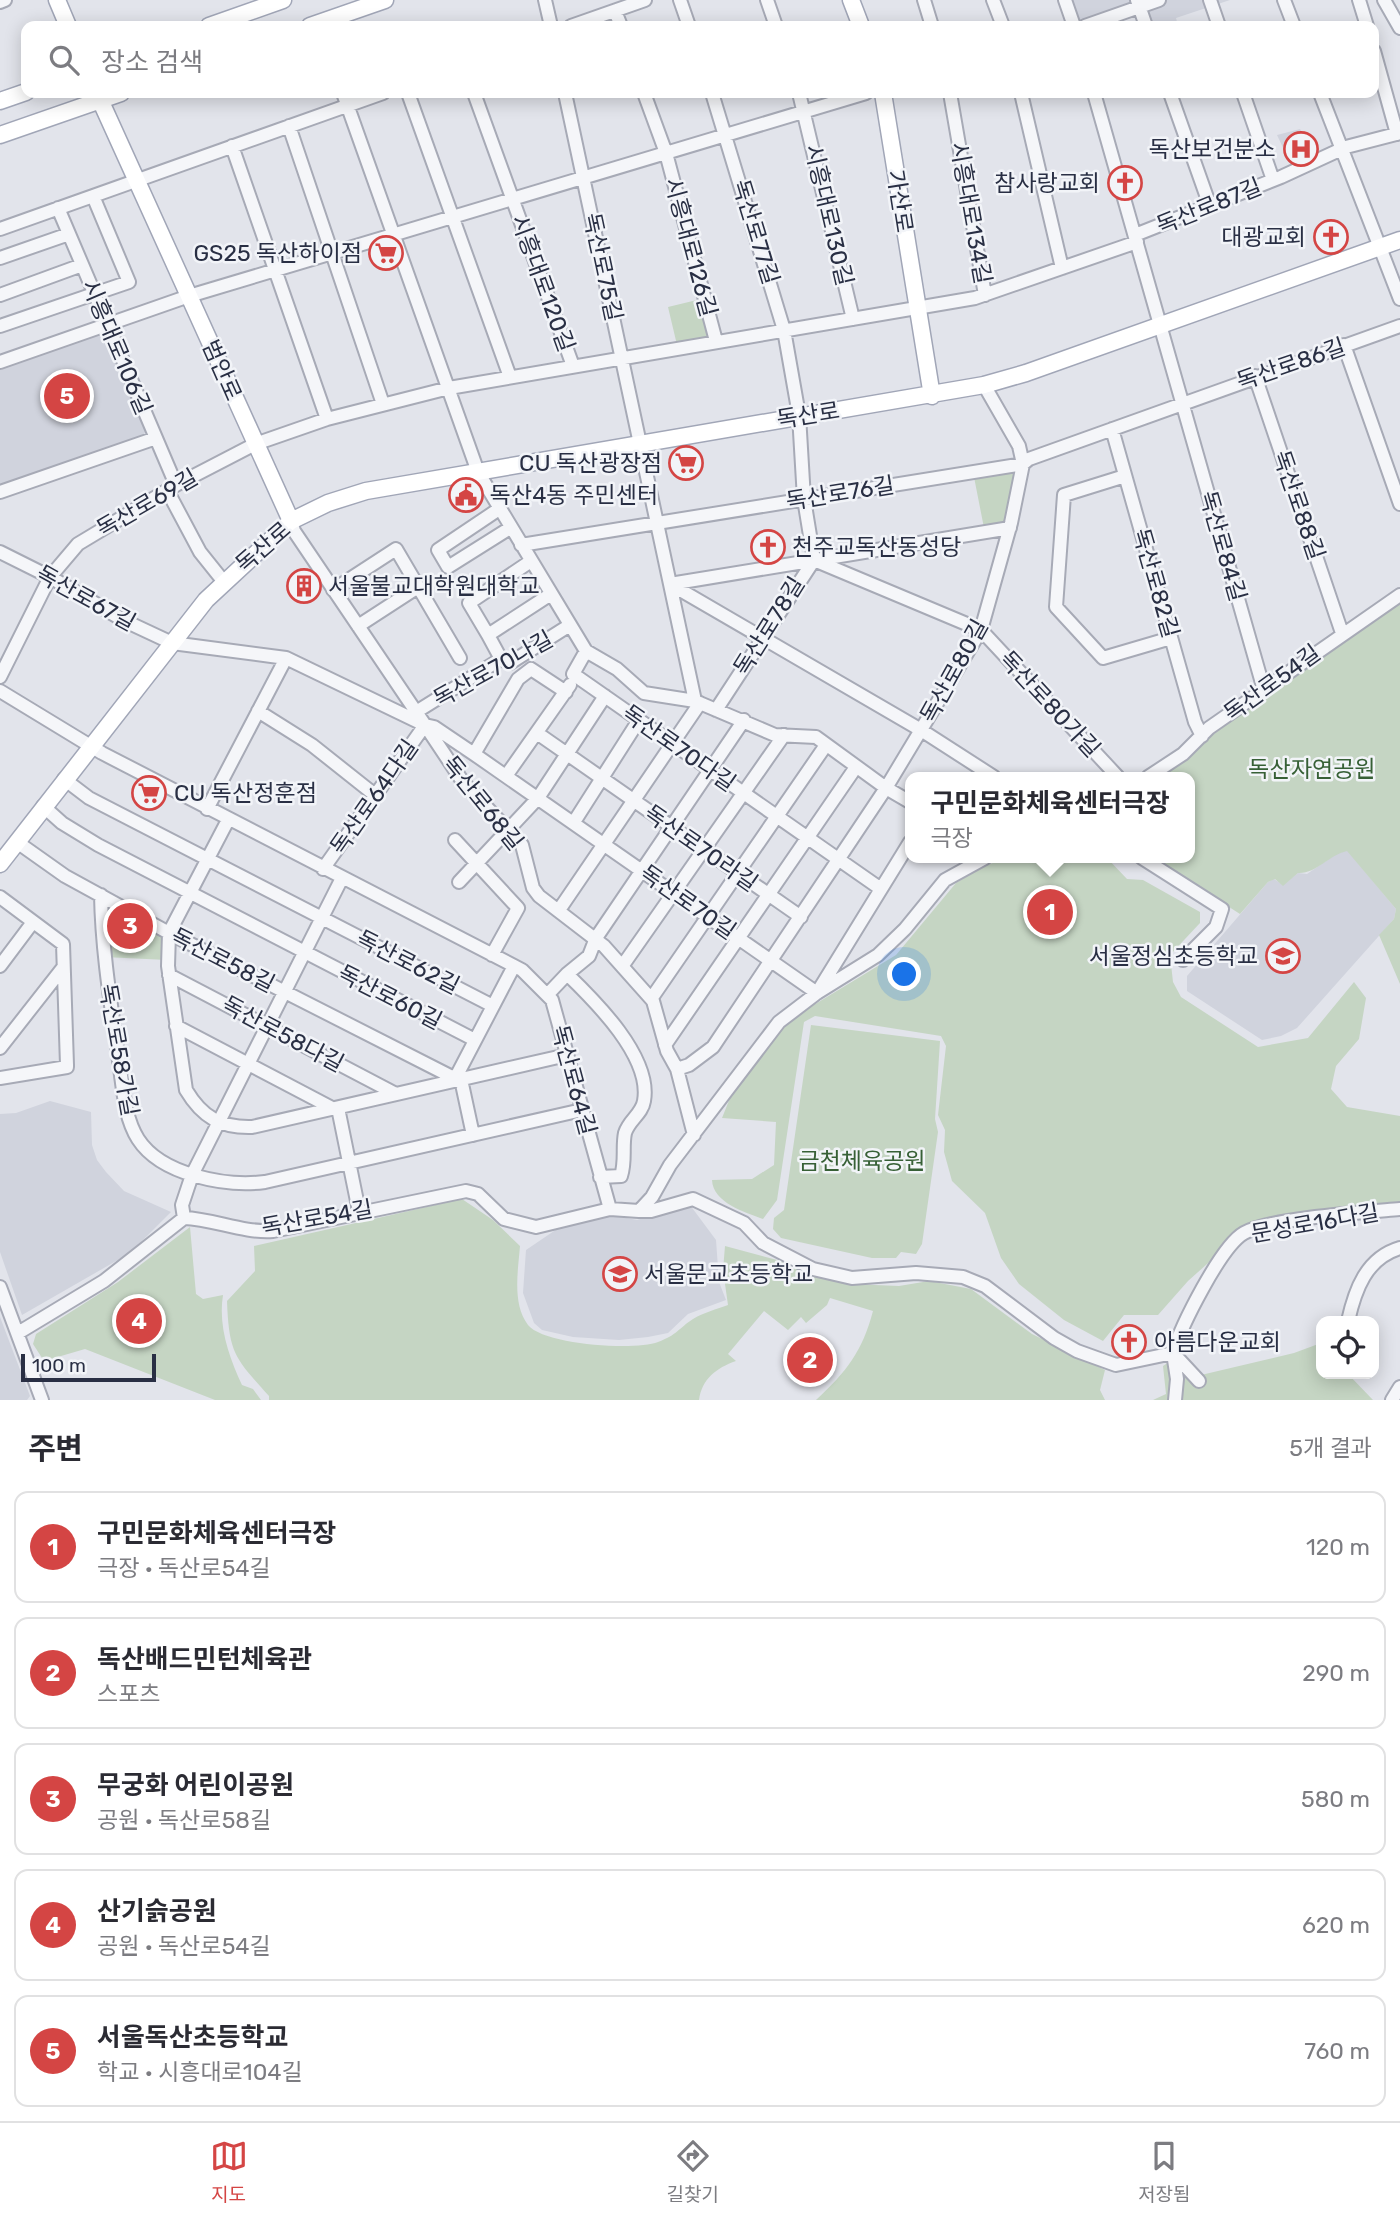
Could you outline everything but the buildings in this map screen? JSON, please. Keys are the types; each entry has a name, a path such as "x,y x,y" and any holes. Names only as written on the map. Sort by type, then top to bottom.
{"main road":[{"path":"57,0 66,21"},
{"path":"223,21 283,0"},
{"path":"326,21 385,0"},
{"path":"851,0 859,21"},
{"path":"0,101 21,94"},
{"path":"0,135 93,98"},
{"name":"범안로","path":"99,98 291,521"},
{"name":"가산로","path":"884,98 932,396"},
{"name":"독산로","path":"0,864 90,745 224,582 291,521 328,503 366,491 642,446 799,415 932,396 984,385 1400,240"}],"street":[{"path":"0,2 5,0"},
{"path":"545,0 550,21"},
{"path":"585,21 645,0"},
{"path":"680,0 687,21"},
{"path":"767,0 774,21"},
{"path":"924,0 930,21"},
{"path":"993,0 1001,21"},
{"path":"1065,0 1072,21"},
{"path":"1097,21 1138,4 1159,0"},
{"path":"1210,0 1217,21"},
{"path":"1284,0 1292,21"},
{"path":"1359,0 1365,21"},
{"path":"1384,0 1400,28"},
{"path":"1138,4 1144,21"},
{"path":"615,10 619,21"},
{"path":"1379,68 1398,133"},
{"path":"410,98 510,377"},
{"name":"시흥대로120길","path":"476,98 573,366"},
{"name":"독산로75길","path":"566,98 697,702"},
{"name":"시흥대로126길","path":"647,98 666,153 716,341"},
{"name":"독산로77길","path":"714,98 784,330 799,415"},
{"name":"시흥대로130길","path":"801,98 853,319"},
{"path":"805,111 849,98"},
{"name":"시흥대로134길","path":"951,98 985,295 1062,268"},
{"path":"1022,98 1062,268"},
{"name":"독산로84길","path":"1095,98 1264,690"},
{"path":"1172,98 1210,206"},
{"path":"1244,98 1273,180"},
{"path":"1322,98 1400,299"},
{"path":"0,229 289,126 345,99 478,472 586,652 617,668 644,692 697,702 771,733 808,734 905,799"},
{"name":"시흥대로130길","path":"727,135 805,111"},
{"path":"289,126 383,404"},
{"name":"독산로87길","path":"1062,268 1342,149 1398,133"},
{"name":"시흥대로126길","path":"584,178 727,135"},
{"path":"232,146 327,419"},
{"name":"시흥대로120길","path":"513,199 584,178"},
{"path":"0,327 129,282 93,196"},
{"path":"1,357 189,296 513,199"},
{"name":"시흥대로106길","path":"58,208 156,438 171,487"},
{"path":"0,258 69,234"},
{"path":"0,295 82,265"},
{"path":"255,444 327,419 449,388 917,309 985,295"},
{"name":"독산로86길","path":"1183,401 1400,326"},
{"path":"1344,345 1400,504"},
{"name":"독산로88길","path":"1255,376 1342,633"},
{"path":"984,385 1019,446 1023,464 1183,401"},
{"name":"독산로78길","path":"716,710 814,560 804,499 799,415"},
{"name":"독산로82길","path":"1112,429 1195,722 1202,736"},
{"path":"0,492 156,438"},
{"name":"독산로69길","path":"0,677 50,577 78,544 171,487 255,444"},
{"name":"독산로76길","path":"521,545 1023,464"},
{"name":"독산로80길","path":"839,859 886,788 981,630 1010,528 1023,464"},
{"path":"1125,476 1064,495 1056,607 1103,658 1171,638"},
{"name":"독산로","path":"171,487 200,552 224,582"},
{"path":"499,509 438,550 448,567 510,527"},
{"name":"독산로70길","path":"291,521 294,531 425,725 434,727 574,822 817,993"},
{"path":"670,584 1010,528"},
{"path":"333,590 396,549 460,658"},
{"name":"독산로67길","path":"0,552 50,577 125,621 172,643"},
{"path":"814,560 981,630"},
{"path":"501,659 469,603 531,561"},
{"path":"670,584 921,730 986,772"},
{"path":"358,626 418,587"},
{"path":"488,635 551,594"},
{"name":"독산로54길","path":"1156,772 1342,633 1400,595"},
{"name":"독산로70나길","path":"416,712 501,659 510,663 570,625"},
{"name":"독산로80가길","path":"981,630 1113,772"},
{"path":"172,643 286,658 425,725"},
{"path":"506,776 566,692 576,676 573,674 574,668 586,652"},
{"path":"207,809 286,658"},
{"path":"474,754 518,679 531,669 566,692"},
{"name":"독산로70다길","path":"576,676 881,889"},
{"name":"독산로64길","path":"0,691 90,745 207,809 514,966 548,994 568,1055 610,1209"},
{"path":"459,882 511,830 538,798 605,696"},
{"path":"559,910 673,744 697,702"},
{"path":"258,710 312,745 375,795"},
{"path":"574,822 639,720"},
{"path":"548,994 589,956 596,938 744,720"},
{"name":"독산로64다길","path":"323,869 425,725"},
{"name":"독산로68길","path":"425,725 463,782 511,830 522,845 533,888 596,938 651,999 661,1021 664,1045 677,1069 694,1135"},
{"name":"독산로70라길","path":"537,733 801,917"},
{"path":"623,965 784,735"},
{"path":"651,999 826,744"},
{"path":"664,1045 856,767"},
{"name":"독산로62길","path":"64,779 89,798 493,1006"},
{"name":"독산로60길","path":"43,807 62,823 98,845 475,1040"},
{"path":"228,820 169,933 169,975 186,1090 194,1103 217,1123 251,1127 568,1055"},
{"path":"455,840 518,908 492,955"},
{"name":"독산로58길","path":"17,842 65,876 169,933 458,1080"},
{"path":"817,993 905,850"},
{"path":"677,1069 689,1065 713,1047 839,859"},
{"path":"639,1211 652,1197 670,1165 766,1037 817,993 893,943 945,880 974,863"},
{"path":"1150,863 1222,909 1216,926 1183,960"},
{"path":"285,991 342,878"},
{"name":"독산로58가길","path":"101,895 104,965 132,1125 146,1149 192,1175 244,1185 349,1164 582,1110"},
{"path":"0,897 63,944 67,1067 0,1078"},
{"path":"0,966 33,922"},
{"path":"473,1135 462,1084 457,1075 514,966"},
{"path":"1,1044 62,969"},
{"path":"567,974 603,1009 617,1029 640,1073 644,1093 639,1112 625,1133 625,1163 621,1176 600,1177"},
{"name":"독산로58다길","path":"169,975 396,1094"},
{"name":"독산로58길","path":"192,1175 285,991"},
{"path":"176,1026 336,1108 359,1211"},
{"path":"18,1333 104,1281 184,1218 182,1205 192,1175"},
{"name":"독산로54길","path":"184,1218 200,1218 261,1232 466,1191 478,1194 504,1219 536,1227 610,1209 651,1211 693,1199 744,1223 763,1243 813,1269 852,1278 916,1273 963,1277 985,1286 1054,1338 1077,1351 1116,1365 1173,1353"},
{"name":"문성로16다길","path":"1175,1400 1177,1379 1173,1353 1181,1329 1232,1243 1245,1233 1307,1220 1400,1209"},
{"path":"1349,1316 1353,1297 1367,1270 1400,1248"},
{"path":"0,1287 42,1400"},
{"path":"1173,1353 1199,1381"},
{"path":"1392,1400 1400,1387"}],"shaded area":[{"path":"1067,0 1230,0 1176,18 1177,21 1142,21 1136,14 1100,21 1073,21"},
{"name":"독산보건분소","path":"1300,129 1307,142 1314,140 1320,156 1293,169 1277,135"},
{"path":"103,333 110,336 147,426 144,435 0,485 0,367"},
{"name":"서울정심초등학교","path":"1347,850 1396,909 1394,919 1297,1028 1281,1036 1262,1040 1187,991 1187,976 1268,882 1274,879 1283,885 1298,873 1307,874 1336,854"},
{"path":"50,1101 91,1112 92,1145 97,1160 106,1172 124,1191 171,1212 130,1253 22,1315 0,1252 0,1114 16,1113"},
{"name":"서울문교초등학교","path":"690,1205 716,1240 719,1282 726,1300 688,1314 668,1333 648,1337 619,1340 573,1337 542,1330 534,1323 523,1293 526,1250 557,1229 573,1223 611,1215 637,1220"},
{"path":"0,1317 30,1396 27,1400 0,1400"}],"green space":[{"path":"701,299 712,339 677,345 668,307"},
{"path":"1016,469 1005,523 984,528 974,477"},
{"name":"독산자연공원","path":"1400,601 1400,984 1379,935 1394,919 1396,909 1347,851 1311,871 1298,873 1283,886 1275,879 1268,882 1240,914 1161,863 1195,863 1195,772 1164,772 1272,690"},
{"path":"993,863 1112,863 1127,879 1143,880 1200,912 1200,923 1170,955 1173,982 1181,997 1258,1047 1308,1038 1354,982 1366,998 1359,1039 1336,1066 1331,1089 1347,1107 1400,1116 1400,1204 1254,1222 1188,1281 1158,1315 1124,1315 1103,1341 1064,1320 1019,1284 1001,1258 985,1213 952,1181 944,1152 945,1130 938,1115 946,1046 941,1036 815,1016 804,1022 777,1200 763,1219 724,1201 714,1188 712,1180 752,1179 774,1165 776,1122 722,1118 730,1098 789,1020 896,955 956,883"},
{"path":"105,897 169,933 167,960 104,957"},
{"name":"금천체육공원","path":"811,1025 940,1041 935,1119 938,1132 922,1244 916,1254 901,1252 896,1258 872,1258 781,1238 773,1229 774,1218 784,1210"},
{"path":"462,1199 493,1220 520,1246 517,1287 523,1317 537,1332 552,1337 570,1342 630,1346 646,1345 670,1337 697,1317 728,1305 723,1270 725,1246 796,1265 850,1284 899,1286 929,1281 971,1289 1032,1334 1105,1370 1100,1390 1105,1400 816,1400 852,1360 864,1338 873,1311 830,1298 827,1305 806,1323 801,1317 788,1330 764,1311 728,1354 736,1361 711,1375 703,1386 699,1400 269,1400 269,1396 248,1373 236,1354 228,1319 227,1301 255,1271 254,1246"},
{"path":"190,1227 196,1294 203,1299 223,1295 223,1330 233,1363 242,1385 253,1389 261,1400 215,1400 85,1349 44,1361 33,1344 36,1334 118,1282"},
{"path":"1316,1345 1316,1379 1353,1379 1373,1400 1153,1400 1166,1394 1163,1366 1172,1360 1201,1375 1294,1353"}],"place":[{"name":"독산보건분소","path":"1301,149"},
{"name":"참사랑교회","path":"1125,183"},
{"name":"대광교회","path":"1331,237"},
{"name":"GS25 독산하이점","path":"386,253"},
{"name":"서울독산초등학교","path":"67,396"},
{"name":"CU 독산광장점","path":"686,463"},
{"name":"독산4동 주민센터","path":"466,495"},
{"name":"천주교독산동성당","path":"768,547"},
{"name":"서울불교대학원대학교","path":"304,586"},
{"name":"CU 독산정훈점","path":"149,793"},
{"name":"구민문화체육센터극장","path":"1050,912"},
{"name":"무궁화 어린이공원","path":"130,926"},
{"name":"서울정심초등학교","path":"1283,956"},
{"name":"서울문교초등학교","path":"620,1274"},
{"name":"산기슭공원","path":"139,1321"},
{"name":"아름다운교회","path":"1129,1342"},
{"name":"독산배드민턴체육관","path":"810,1360"}]}
